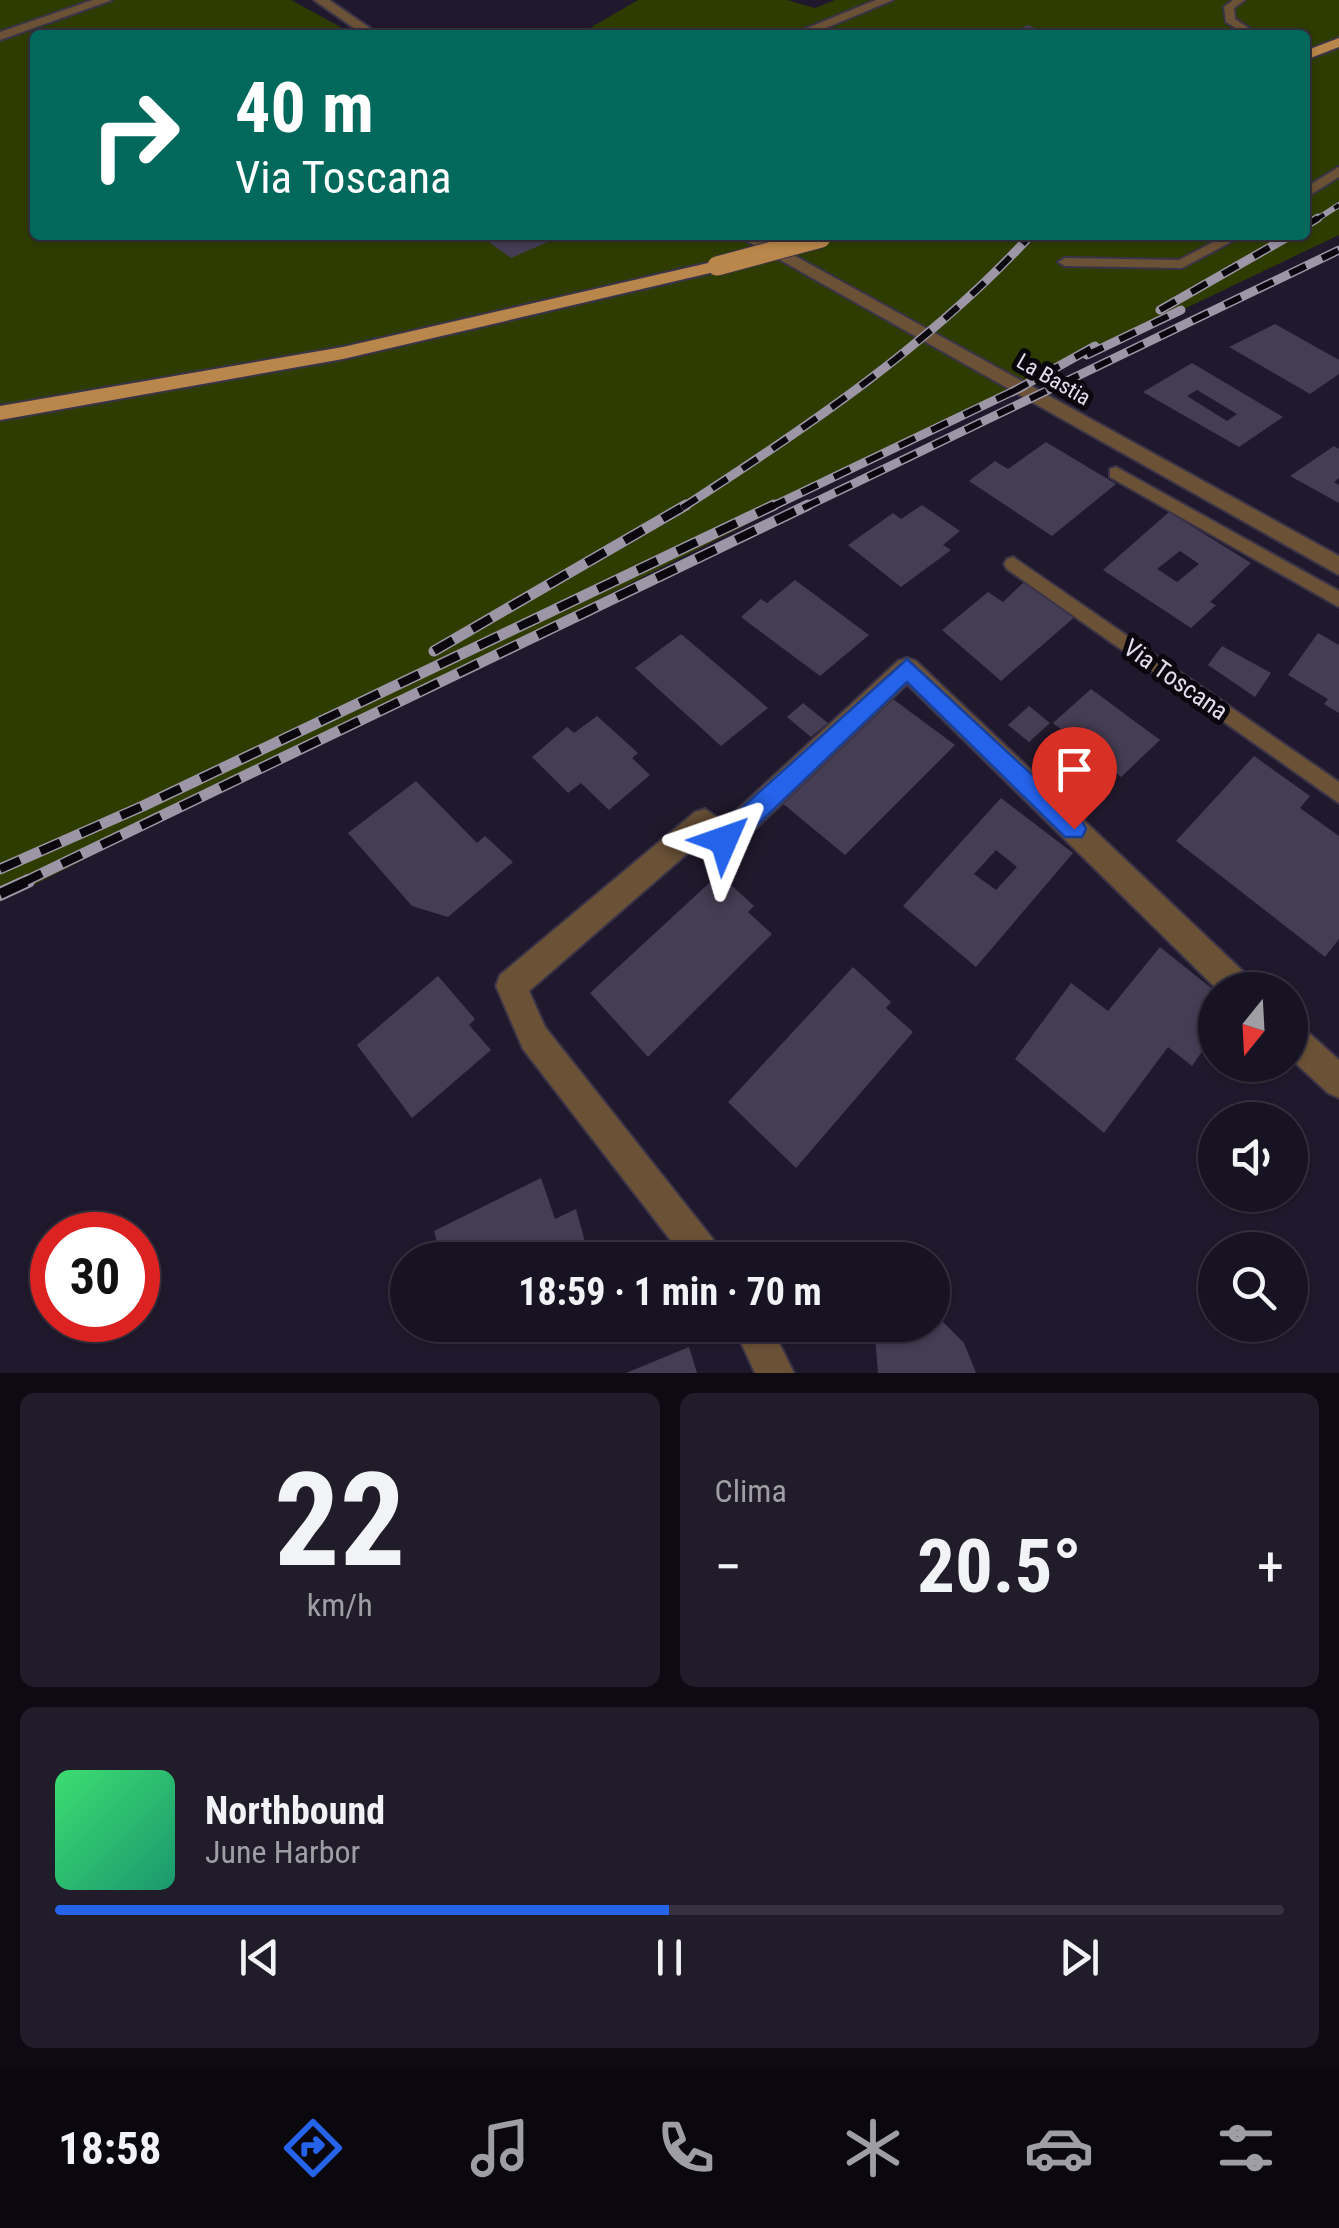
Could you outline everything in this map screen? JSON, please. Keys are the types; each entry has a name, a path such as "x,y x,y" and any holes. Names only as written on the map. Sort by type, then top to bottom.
{"main road":[{"path":"1310,54 1339,42"},
{"path":"0,413 380,345 717,266 811,240"}],"street":[{"path":"0,36 106,0"},
{"path":"320,0 365,30"},
{"path":"811,30 887,0"},
{"name":"La Bastia","path":"753,240 1339,566"},
{"path":"694,1242 534,1038 511,986 704,821 724,840 907,668 1221,972"},
{"path":"1308,1054 1339,1082"},
{"path":"759,1342 775,1373"}],"lane":[{"path":"1240,0 1229,7 1230,20 1246,30"},
{"path":"1310,191 1339,171"},
{"path":"1065,262 1182,264 1227,240"},
{"path":"1116,473 1339,600"},
{"name":"Via Toscana","path":"1012,564 1339,794"}],"green space":[{"path":"0,0 291,0 346,30 30,30 30,240 1310,240 1310,30 587,30 638,0 787,0 815,8 835,0 1339,0 1339,235 997,398 0,902"}],"building":[{"path":"486,240 552,240 511,258"},
{"path":"1275,324 1339,360 1339,374 1310,394 1229,347"},
{"path":"1192,363 1283,417 1239,447 1143,392","holes":["1197,390 1237,414 1227,421 1187,396"]},
{"path":"1046,442 1116,484 1052,536 969,481 995,461 1008,469"},
{"path":"1334,446 1339,449 1339,478 1334,482 1339,485 1339,503 1290,476"},
{"path":"922,505 960,531 943,545 951,550 901,587 848,545 893,513 901,519"},
{"path":"1169,512 1251,563 1210,602 1216,605 1191,628 1103,570","holes":["1180,551 1199,564 1177,582 1157,569"]},
{"path":"795,580 869,635 820,676 741,617 761,599 767,603"},
{"path":"1025,581 1077,615 1001,681 942,630 988,592 1003,602"},
{"path":"1318,633 1339,645 1339,713 1324,704 1328,699 1288,675"},
{"path":"681,634 768,708 721,746 635,668"},
{"path":"1222,646 1271,673 1255,697 1208,665"},
{"path":"1091,689 1160,740 1121,777 1053,723"},
{"path":"893,699 955,745 845,855 781,802"},
{"path":"803,703 828,723 811,737 787,717"},
{"path":"1029,706 1050,723 1029,742 1008,725"},
{"path":"597,716 638,753 632,758 650,775 609,810 581,783 568,793 532,757 567,727 574,733"},
{"path":"1254,756 1310,796 1300,808 1339,836 1339,939 1325,957 1176,841"},
{"path":"416,781 477,843 485,836 513,862 448,917 412,906 348,833"},
{"path":"1001,798 1073,853 976,967 903,906","holes":["996,850 1017,867 996,890 974,874"]},
{"path":"719,874 754,906 748,912 772,934 648,1057 590,993"},
{"path":"1160,947 1198,977 1198,1057 1192,1066 1168,1047 1104,1133 1015,1059 1071,983 1108,1011"},
{"path":"853,967 891,1002 886,1008 913,1032 796,1168 728,1102"},
{"path":"438,976 475,1019 469,1025 491,1050 412,1118 357,1045"},
{"path":"541,1178 555,1219 576,1209 585,1242 437,1242 434,1231"},
{"path":"950,1329 964,1343 976,1373 878,1373 875,1342 950,1342"},
{"path":"689,1347 697,1373 626,1373"}],"railway":[{"path":"1314,221 1339,205"},
{"path":"1310,223 1318,218"},
{"path":"682,508 866,382 952,312 1026,240"},
{"path":"1160,310 1282,240"},
{"path":"803,508 1339,250"},
{"path":"1087,355 1181,310"},
{"path":"1015,390 1095,346"},
{"path":"1015,390 1024,386"},
{"path":"769,508 1015,390"},
{"path":"434,651 686,505"},
{"path":"0,869 143,806 774,505"},
{"path":"22,883 808,505"},
{"path":"0,894 28,881"}],"route":[{"path":"724,840 907,668 1074,829"}]}
